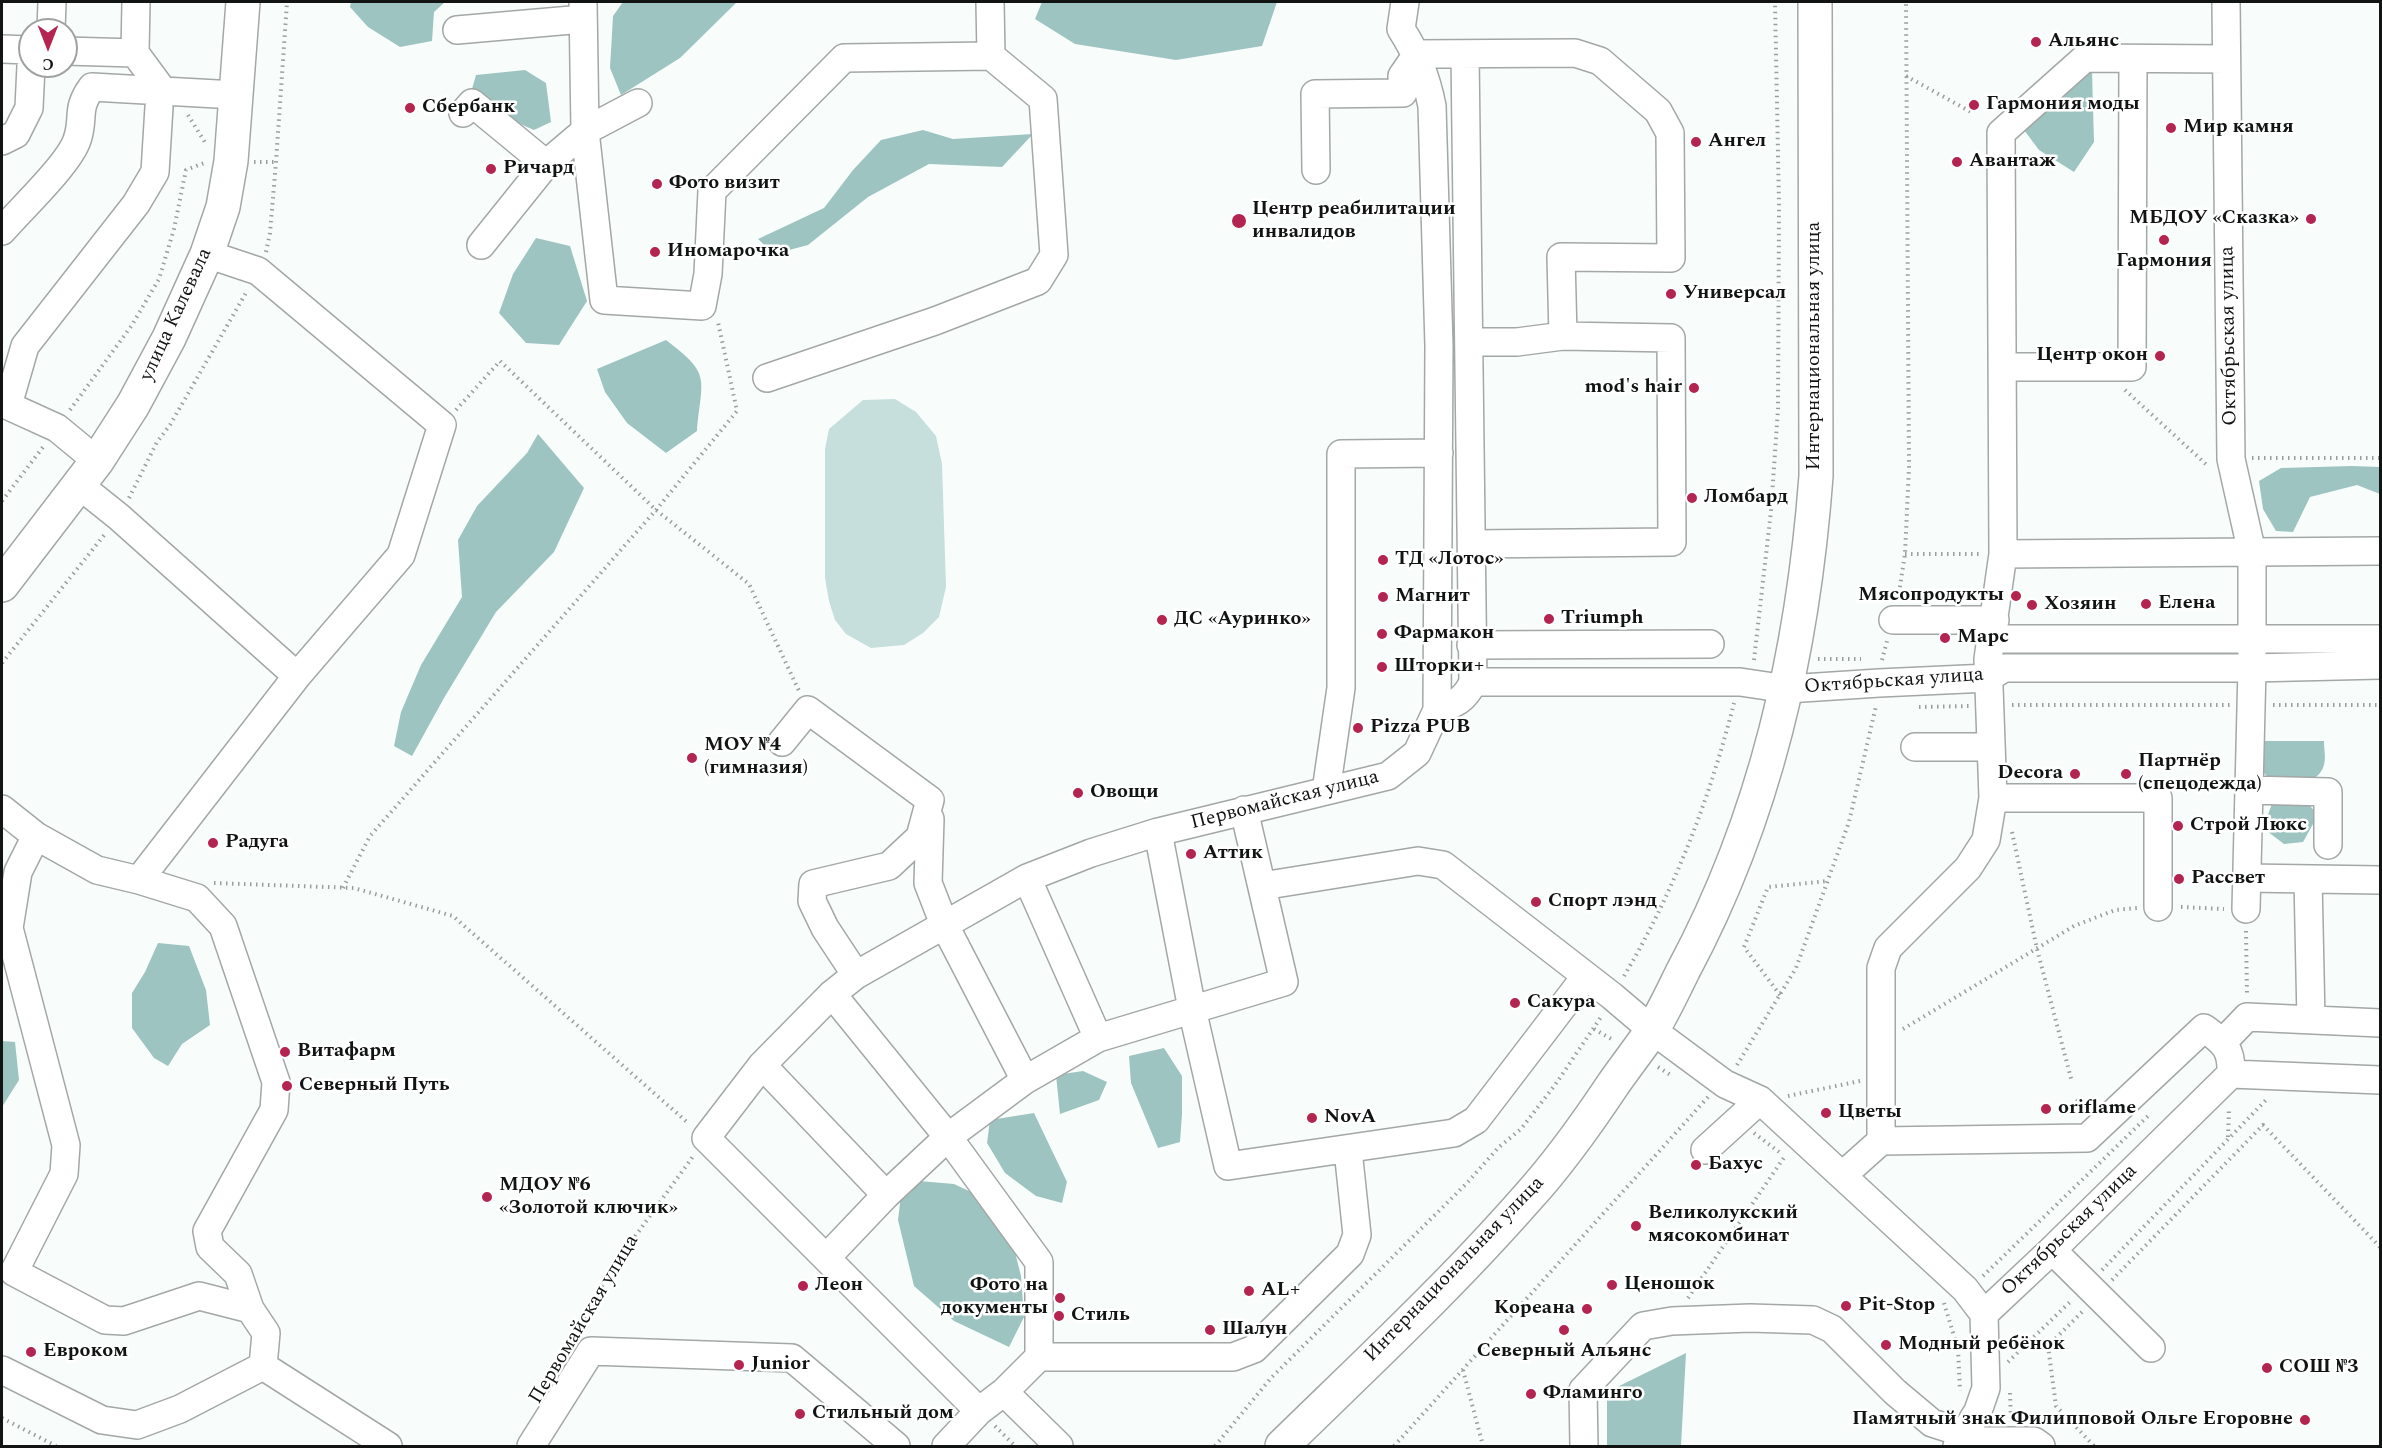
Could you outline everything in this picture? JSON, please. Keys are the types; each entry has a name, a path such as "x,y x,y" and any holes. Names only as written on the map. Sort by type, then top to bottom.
{"main road":[{"name":"улица Калевала","path":"2,585 88,473 133,405 169,338 207,254 224,207 231,161 243,2"},
{"name":"Интернациональная улица","path":"1282,1446 1460,1270 1530,1196 1588,1122 1652,1030 1710,920 1736,857 1759,793 1787,689 1810,552 1816,476 1815,2"}],"street":[{"path":"51,18 52,2"},
{"path":"136,2 135,53 165,96 155,172 136,204 25,346 5,404 57,428 119,516 297,676"},
{"path":"990,2 991,56"},
{"name":"Первомайская улица","path":"706,1138 762,1065 832,994 856,975 1027,878 1091,853 1158,832 1388,776 1418,753 1437,710 1440,346 1432,106 1427,79 1417,54 1401,28 1405,2"},
{"name":"Октябрьская улица","path":"2226,2 2232,459 2252,553 2250,640 2252,668"},
{"path":"457,30 583,10 585,131 604,300 702,306 708,274 712,190 844,58 991,56 1043,99 1054,255 1038,281 935,321 767,378"},
{"path":"2,49 18,50"},
{"path":"78,51 135,53"},
{"path":"1316,170 1315,94 1403,93 1402,76 1417,54 1575,53 1600,61 1658,111 1670,133 1671,258 1562,257 1563,336"},
{"path":"1437,710 1456,703 1468,695 1473,682 1465,54"},
{"path":"1881,1140 1881,968 1888,948 1968,868 1986,840 2000,798 1990,747 1988,659 1994,630 2003,554 2001,133 2085,58 2226,59"},
{"path":"2002,367 2132,367 2133,58"},
{"path":"2,141 16,134 28,108 30,78"},
{"path":"2,231 65,160 77,140 82,100 92,87 165,96 235,94"},
{"path":"463,113 472,103 546,164"},
{"path":"481,245 546,164 585,131 638,103"},
{"path":"139,879 297,676 401,555 442,425 258,271 207,254"},
{"path":"1470,342 1517,342 1563,336 1671,338 1672,542 1472,544"},
{"path":"1326,791 1341,688 1341,454 1439,453"},
{"path":"2003,554 2380,551"},
{"path":"1893,620 1994,630 2250,640 2380,639"},
{"path":"1472,645 1710,644"},
{"name":"Октябрьская улица","path":"1787,689 1881,699 1988,678 2004,668 2252,668 2380,665"},
{"path":"2246,909 2252,668"},
{"path":"1473,682 1740,682 1787,689"},
{"path":"782,742 808,710 930,800"},
{"path":"1915,747 1990,747"},
{"path":"2249,790 2328,792 2328,844"},
{"path":"2000,798 2158,798 2158,907"},
{"path":"930,800 928,883 944,924 1025,1080"},
{"path":"856,975 825,928 812,901 813,884 889,866 920,837 930,800"},
{"path":"2,809 36,836 97,870 139,879 197,898 224,926 276,1082 274,1110 207,1232 210,1247 238,1274 250,1309 266,1333 263,1366"},
{"path":"827,1257 886,1195 948,1137 1025,1080 1098,1038 1284,982 1244,810"},
{"path":"1158,832 1192,1009 1228,1166 1454,1133 1476,1120 1586,976"},
{"path":"36,836 18,872 9,928 66,1145 64,1174 14,1272 105,1320 124,1321 200,1296 250,1309"},
{"path":"1262,886 1418,861 1443,865 1652,1030 1725,1084 1760,1100 1843,1175 1954,1296 1984,1314 1986,1388 1977,1411 1960,1440"},
{"path":"1027,878 1098,1038"},
{"path":"2246,878 2380,880"},
{"path":"2308,879 2311,1020"},
{"path":"832,994 948,1137 1039,1262 1039,1357"},
{"path":"2223,1042 2247,1017 2380,1023"},
{"path":"1843,1175 1881,1140 2087,1138 2204,1028 2223,1042 2232,1057 2231,1074 2380,1080"},
{"path":"762,1065 886,1195"},
{"name":"Октябрьская улица","path":"1984,1314 2231,1074"},
{"path":"1705,1150 1760,1100"},
{"path":"706,1138 979,1411"},
{"path":"946,1446 979,1411 1004,1392 1039,1357 1233,1357 1254,1349 1350,1254 1357,1235 1348,1150"},
{"path":"2052,1250 2151,1348"},
{"path":"1584,1446 1584,1390 1643,1326 1672,1321 1750,1318 1813,1320 1832,1329 1895,1392 1932,1423 1960,1440 2034,1441 2041,1446"},
{"path":"531,1446 591,1351 792,1358 896,1446"},
{"path":"2,1370 102,1420 137,1425 180,1409 263,1366"},
{"path":"263,1366 388,1446"},
{"path":"1004,1392 1059,1446"}],"path":[{"path":"1754,660 1772,512 1778,409 1779,205 1775,2"},
{"path":"1725,1084 1796,968 1828,881 1849,822 1881,699 1882,659 1898,602 1905,554 1909,468 1906,2"},
{"path":"1906,76 1971,112"},
{"path":"165,96 209,150"},
{"path":"2,501 132,325 159,279 174,229 186,170 205,163"},
{"path":"344,888 370,836 656,510 737,411 718,320"},
{"path":"442,425 500,361 656,510 748,584 808,710"},
{"path":"2100,367 2239,495"},
{"path":"2232,459 2380,458"},
{"path":"1905,554 2003,554"},
{"path":"1910,707 2380,705"},
{"path":"2000,798 2072,1082"},
{"path":"1780,995 1744,947 1768,887 1828,881"},
{"path":"207,882 354,888 453,916 706,1138"},
{"path":"1881,1042 2074,926 2115,910 2158,907 2246,909 2247,1017"},
{"path":"1760,1100 1814,1092 1881,1076"},
{"path":"1394,1446 1707,1098 1793,1164"},
{"path":"2228,1138 2266,1100 2278,1101"},
{"path":"1936,1296 1954,1296 1990,1271 2151,1113"},
{"path":"2094,1446 2056,1406 2048,1346 2263,1125 2380,1247"},
{"name":"Первомайская улица","path":"573,1337 613,1267 706,1138"},
{"path":"1672,1321 1785,1156"},
{"path":"1954,1296 1960,1394"},
{"path":"1463,1370 1483,1446"},
{"path":"2,1418 56,1446"}],"shaded area":[{"path":"351,2 445,2 434,12 432,41 400,47 368,27 350,7"},
{"path":"623,2 737,2 680,58 621,95 610,68 613,16"},
{"path":"1042,2 1277,2 1262,46 1176,60 1075,44 1035,19"},
{"path":"525,70 546,83 551,122 534,130 504,117 472,89 476,75"},
{"path":"2092,71 2094,142 2074,172 2039,150 2024,130 2067,82"},
{"path":"923,130 953,139 1033,134 1002,167 929,164 868,197 808,245 774,254 758,239 824,208 853,170 881,140"},
{"path":"536,238 570,246 587,301 559,345 526,343 499,313 513,274"},
{"path":"666,340 691,361 701,378 702,388 697,431 666,453 627,423 605,392 597,369"},
{"path":"895,399 916,412 936,436 942,464 946,587 939,617 923,633 904,645 871,648 846,634 835,620 829,601 825,578 825,449 829,429 863,400"},
{"path":"538,434 584,488 554,552 496,612 412,756 394,746 401,712 421,665 462,597 458,540 477,506 527,453"},
{"path":"2380,467 2380,494 2357,485 2310,497 2293,532 2276,531 2263,509 2259,481 2281,468"},
{"path":"2261,741 2324,741 2324,765 2312,779 2302,783 2281,783 2264,773 2260,765"},
{"path":"2303,798 2318,815 2303,842 2284,844 2263,828 2273,801"},
{"path":"158,943 189,946 206,990 210,1025 182,1044 168,1066 154,1058 132,1028 132,993 145,972"},
{"path":"2,1041 15,1042 19,1080 2,1107"},
{"path":"1164,1048 1182,1076 1182,1114 1180,1142 1158,1148 1131,1083 1129,1056"},
{"path":"1083,1071 1107,1082 1099,1100 1060,1114 1056,1075"},
{"path":"1034,1113 1067,1182 1062,1203 1036,1196 1005,1173 987,1143 990,1120"},
{"path":"919,1181 954,1184 984,1198 1011,1236 1021,1276 1024,1317 1009,1347 954,1321 914,1286 898,1220 902,1186"},
{"path":"1686,1353 1681,1446 1607,1446 1607,1392"}],"place":[{"name":"Альянс","path":"2036,42"},
{"name":"Гармония моды","path":"1974,105"},
{"name":"Сбербанк","path":"410,108"},
{"name":"Мир камня","path":"2171,128"},
{"name":"Ангел","path":"1696,142"},
{"name":"Авантаж","path":"1957,162"},
{"name":"Ричард","path":"491,169"},
{"name":"Фото визит","path":"657,184"},
{"name":"МБДОУ «Сказка»","path":"2311,219"},
{"name":"Центр реабилитации инвалидов","path":"1239,221"},
{"name":"Гармония","path":"2164,240"},
{"name":"Иномарочка","path":"655,252"},
{"name":"Универсал","path":"1671,294"},
{"name":"Центр окон","path":"2160,356"},
{"name":"mod's hair","path":"1694,388"},
{"name":"Ломбард","path":"1692,498"},
{"name":"ТД «Лотос»","path":"1383,560"},
{"name":"Мясопродукты","path":"2016,596"},
{"name":"Магнит","path":"1383,597"},
{"name":"Елена","path":"2146,604"},
{"name":"Хозяин","path":"2032,605"},
{"name":"Triumph","path":"1549,619"},
{"name":"ДС «Ауринко»","path":"1162,620"},
{"name":"Фармакон","path":"1382,634"},
{"name":"Марс","path":"1945,638"},
{"name":"Шторки+","path":"1382,667"},
{"name":"Pizza PUB","path":"1358,728"},
{"name":"МОУ №4 (гимназия)","path":"692,758"},
{"name":"Decora","path":"2075,774"},
{"name":"Партнёр (спецодежда)","path":"2126,774"},
{"name":"Овощи","path":"1078,793"},
{"name":"Строй Люкс","path":"2178,826"},
{"name":"Радуга","path":"213,843"},
{"name":"Аттик","path":"1191,854"},
{"name":"Рассвет","path":"2179,879"},
{"name":"Спорт лэнд","path":"1536,902"},
{"name":"Сакура","path":"1515,1003"},
{"name":"Витафарм","path":"285,1052"},
{"name":"Северный Путь","path":"287,1086"},
{"name":"oriflame","path":"2046,1109"},
{"name":"Цветы","path":"1826,1113"},
{"name":"NovA","path":"1312,1118"},
{"name":"Бахус","path":"1696,1165"},
{"name":"МДОУ №6 «Золотой ключик»","path":"487,1197"},
{"name":"Великолукский мясокомбинат","path":"1636,1226"},
{"name":"Ценошок","path":"1612,1285"},
{"name":"Леон","path":"803,1286"},
{"name":"AL+","path":"1249,1291"},
{"name":"Фото на документы","path":"1060,1298"},
{"name":"Pit-Stop","path":"1846,1306"},
{"name":"Кореана","path":"1587,1309"},
{"name":"Стиль","path":"1059,1316"},
{"name":"Шалун","path":"1210,1330"},
{"name":"Северный Альянс","path":"1564,1330"},
{"name":"Модный ребёнок","path":"1886,1345"},
{"name":"Евроком","path":"31,1352"},
{"name":"Junior","path":"739,1365"},
{"name":"СОШ №3","path":"2267,1368"},
{"name":"Фламинго","path":"1531,1394"},
{"name":"Стильный дом","path":"800,1414"},
{"name":"Памятный знак Филипповой Ольге Егоровне","path":"2305,1420"}]}
